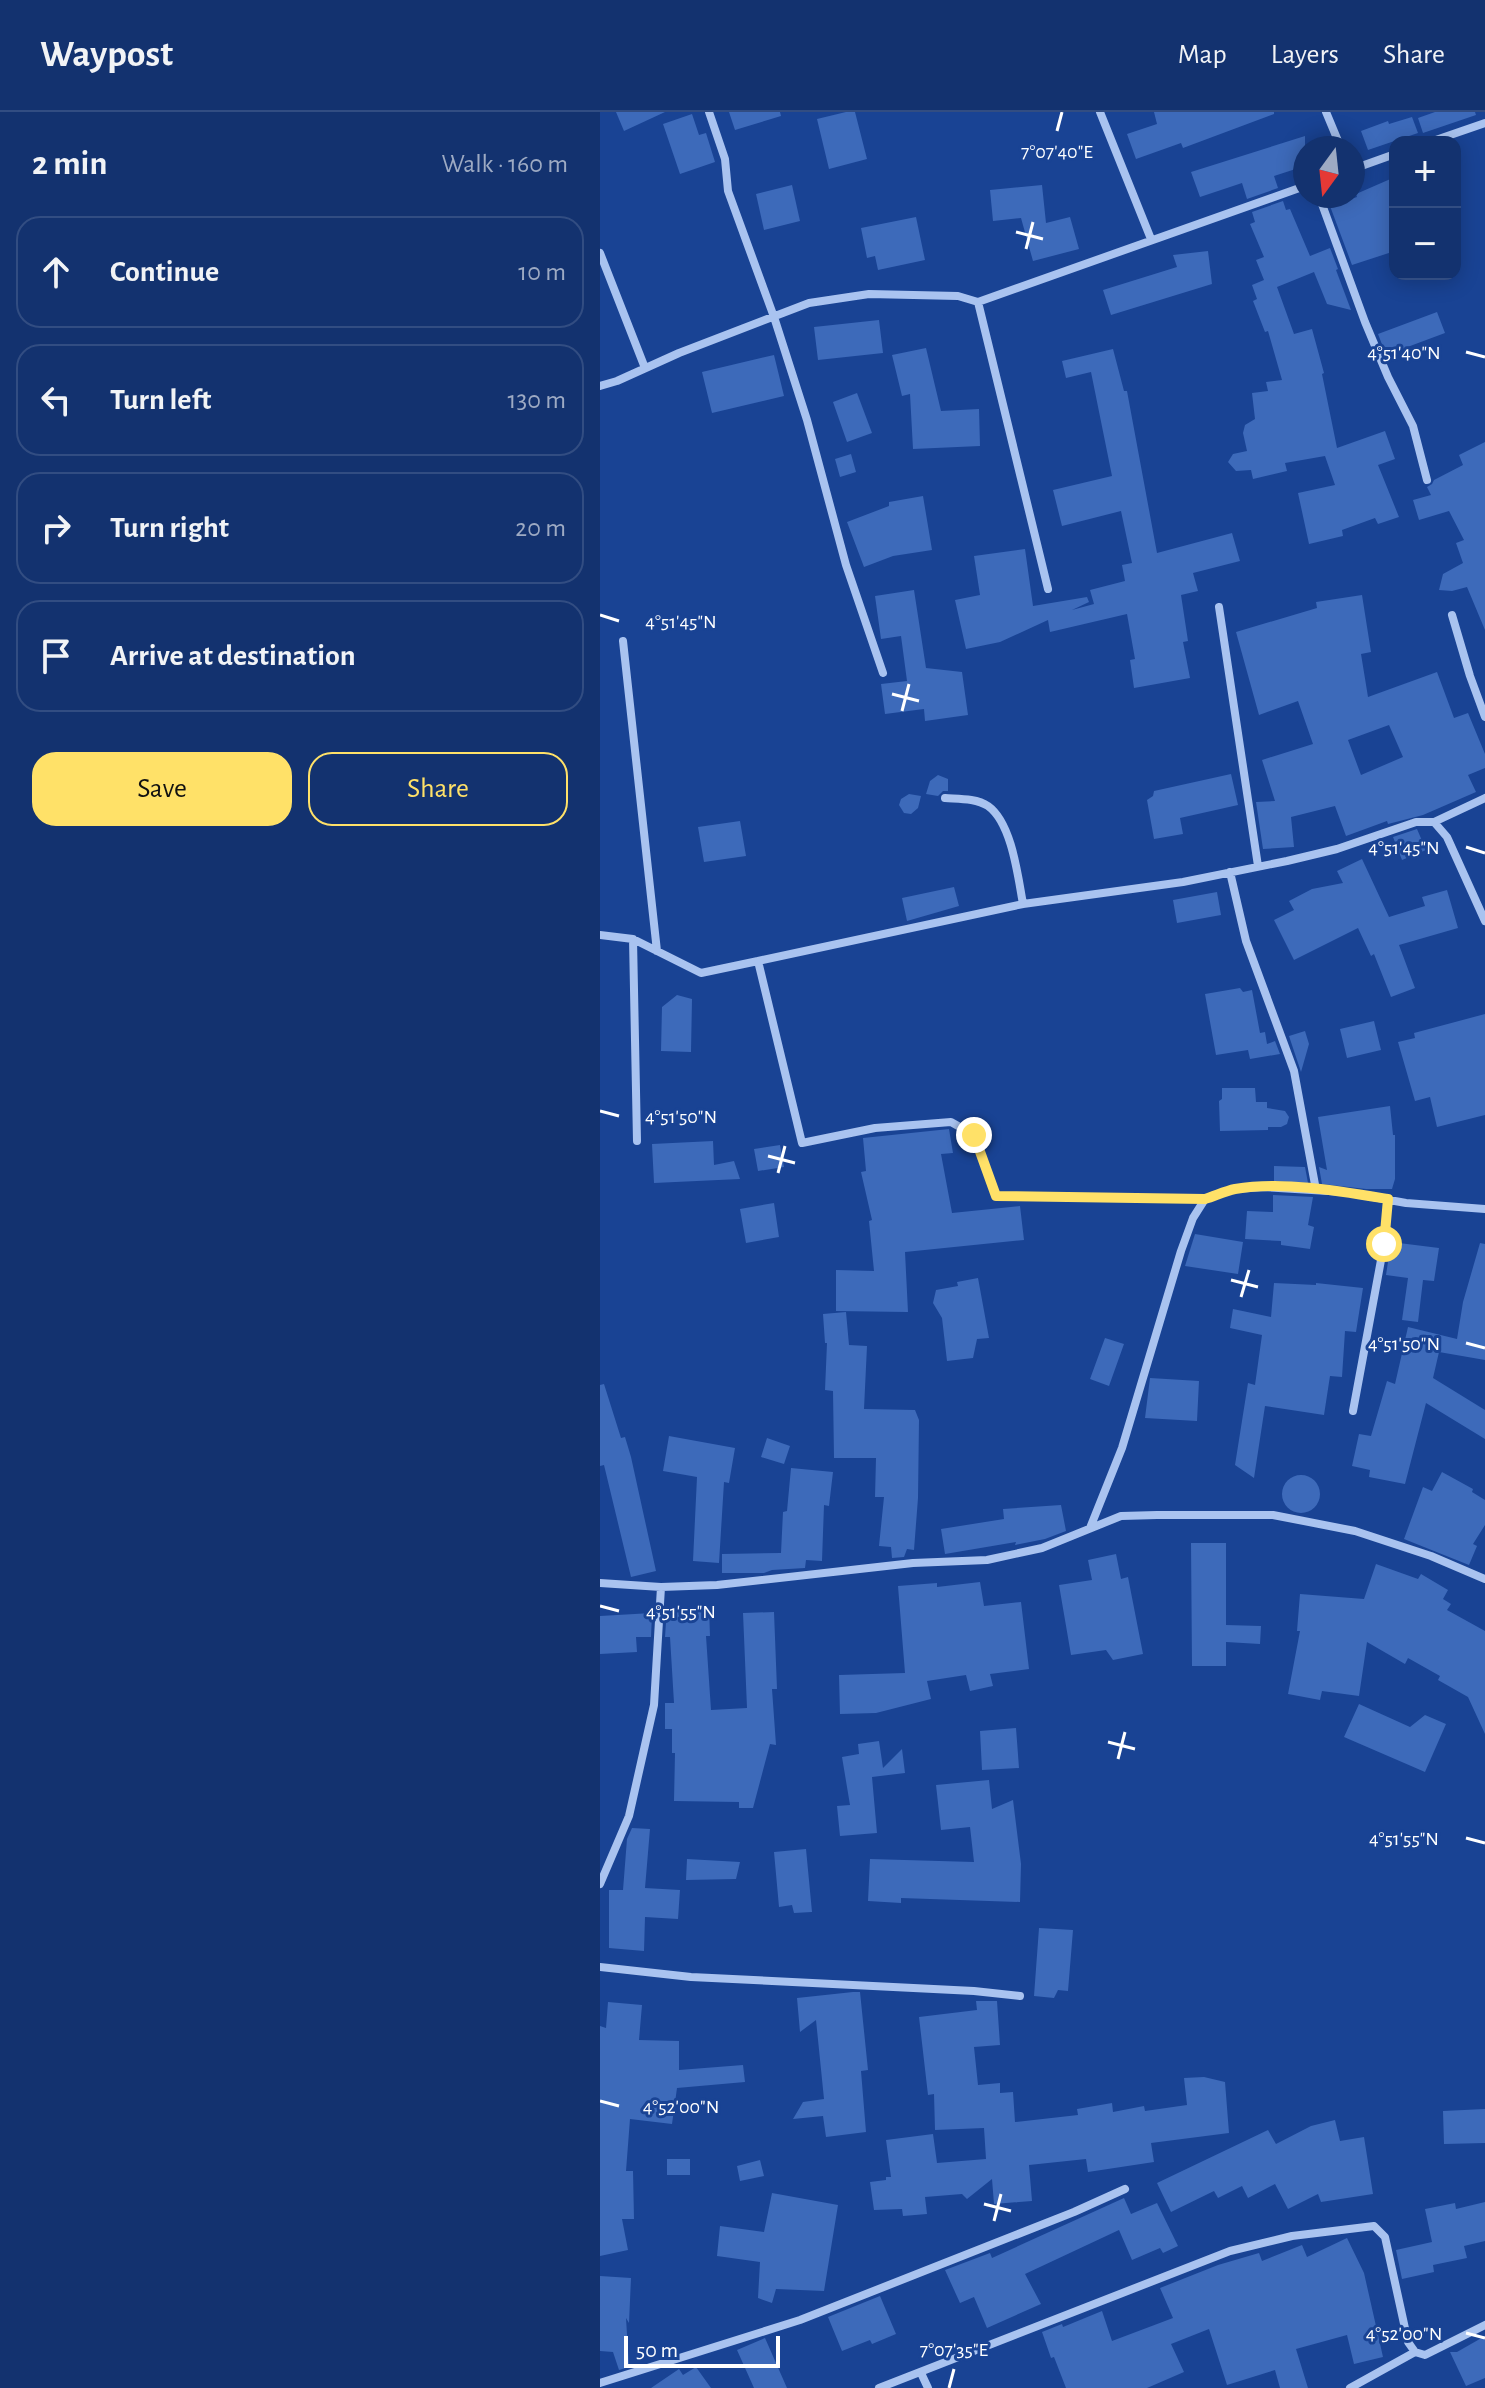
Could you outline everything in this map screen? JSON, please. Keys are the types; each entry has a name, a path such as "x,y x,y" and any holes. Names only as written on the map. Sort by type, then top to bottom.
{"street":[{"path":"709,112 725,159 728,191 774,317 807,420 846,565 883,673"},
{"path":"1100,112 1151,239"},
{"path":"1326,112 1336,136"},
{"path":"1447,136 1485,123"},
{"path":"1365,165 1389,156"},
{"path":"600,386 809,303 869,294 958,296 978,302 1293,190"},
{"path":"1323,208 1365,322 1413,426 1427,480"},
{"path":"600,253 645,368"},
{"path":"978,302 1048,589"},
{"path":"1219,607 1258,866"},
{"path":"1452,615 1485,717"},
{"path":"623,641 657,951"},
{"path":"945,798 971,800 988,806 1002,823 1013,853 1023,904"},
{"path":"600,935 633,939 701,973 1023,904 1154,887 1337,849 1416,822 1434,822 1485,798"},
{"path":"1434,822 1447,837 1485,921"},
{"path":"1230,872 1246,941 1294,1071 1316,1190"},
{"path":"633,939 637,1141"},
{"path":"758,961 802,1143 875,1128 951,1122 974,1135 996,1196 1205,1199 1234,1189 1264,1187 1485,1209"},
{"path":"1090,1528 1122,1448 1181,1251 1193,1218 1205,1199"},
{"path":"1353,1411 1384,1244 1388,1199"},
{"path":"600,1583 661,1587 768,1580 913,1563 987,1560 1042,1548 1121,1516 1273,1515 1355,1531 1431,1556 1485,1579"},
{"path":"600,1884 629,1816 654,1705 661,1587"},
{"path":"600,1967 691,1977 1020,1996"},
{"path":"600,2383 800,2320 1125,2189"},
{"path":"879,2388 1230,2251 1292,2236 1374,2226 1385,2237 1408,2342 1415,2352 1425,2355 1485,2325"},
{"path":"1350,2388 1415,2352"},
{"path":"921,2373 928,2388"}],"building":[{"path":"616,112 665,112 624,131"},
{"path":"729,112 780,112 781,116 735,130"},
{"path":"855,112 867,159 829,169 817,119"},
{"path":"1154,112 1274,114 1183,148 1181,143 1136,159 1127,134 1157,124"},
{"path":"1435,112 1475,112 1476,115 1423,133 1418,118"},
{"path":"692,114 699,135 706,133 715,162 680,174 663,124"},
{"path":"1412,117 1418,133 1389,136 1389,143 1368,150 1361,131 1388,121 1389,124"},
{"path":"1293,140 1293,170 1274,176 1278,188 1247,199 1242,183 1200,197 1191,172"},
{"path":"1389,180 1389,253 1352,265 1331,208 1365,208 1365,190"},
{"path":"792,185 800,221 764,230 756,194"},
{"path":"1042,185 1046,223 1070,217 1079,249 1033,261 1021,218 993,221 990,190"},
{"path":"1283,201 1286,210 1290,209 1310,256 1330,248 1351,310 1327,304 1314,272 1277,287 1294,334 1312,329 1324,373 1337,448 1385,431 1395,459 1378,465 1399,517 1378,524 1375,518 1342,530 1343,536 1309,544 1298,493 1335,485 1325,456 1285,463 1287,471 1253,479 1251,470 1236,471 1228,462 1233,454 1247,451 1243,433 1245,425 1255,419 1252,393 1268,391 1266,382 1282,380 1268,331 1265,332 1253,301 1257,299 1252,285 1264,280 1256,260 1264,257 1250,224 1255,222 1252,212"},
{"path":"916,217 925,260 878,270 875,256 867,258 861,228"},
{"path":"1208,251 1212,284 1111,315 1103,290 1177,267 1173,255"},
{"path":"1437,312 1445,333 1386,355 1378,334"},
{"path":"879,320 883,353 818,360 814,327"},
{"path":"926,348 941,411 979,409 980,446 913,449 910,394 902,396 892,355"},
{"path":"1113,349 1124,391 1127,391 1157,553 1232,533 1240,561 1193,573 1198,591 1181,595 1188,641 1183,642 1190,678 1134,688 1130,660 1135,659 1127,614 1050,632 1048,620 1000,642 966,649 955,600 980,595 974,556 1025,549 1033,606 1087,597 1089,602 1072,610 1094,604 1090,590 1125,581 1122,565 1132,563 1121,511 1062,526 1053,490 1112,476 1091,372 1066,378 1062,361"},
{"path":"774,355 784,396 712,413 702,372"},
{"path":"857,393 872,433 847,442 833,402"},
{"path":"1485,442 1485,630 1467,587 1439,590 1443,574 1463,563 1456,543 1464,540 1449,511 1419,520 1413,500 1431,495 1427,487 1434,480 1463,465 1459,455"},
{"path":"851,454 856,472 840,477 835,459"},
{"path":"923,496 932,550 893,556 864,567 847,522 889,506 889,502"},
{"path":"914,590 926,668 962,672 968,715 925,721 924,709 885,714 881,684 907,681 901,636 881,639 875,596"},
{"path":"1362,595 1371,652 1361,654 1368,697 1437,672 1454,718 1468,713 1485,754 1485,768 1468,775 1476,792 1423,815 1388,824 1387,821 1346,836 1335,806 1291,817 1294,847 1263,849 1256,802 1275,801 1262,760 1313,744 1298,701 1259,715 1236,632 1317,608 1316,602","holes":["1389,725 1403,757 1361,775 1348,740"]},
{"path":"1231,774 1238,805 1180,818 1183,834 1154,839 1147,800 1154,791"},
{"path":"938,775 948,779 948,791 938,796 926,794 930,781"},
{"path":"909,794 921,796 918,808 911,814 904,813 899,805 901,799"},
{"path":"740,821 746,856 704,862 698,827"},
{"path":"1417,829 1426,850 1402,860 1393,837"},
{"path":"1362,859 1389,917 1425,906 1422,897 1447,890 1458,928 1399,945 1415,988 1391,997 1374,954 1371,956 1358,928 1294,960 1274,920 1294,910 1289,901 1312,889 1343,883 1337,871"},
{"path":"954,887 959,906 907,921 902,898"},
{"path":"1217,892 1221,915 1177,923 1173,900"},
{"path":"1240,988 1243,992 1252,990 1260,1033 1265,1032 1267,1044 1275,1041 1280,1054 1250,1059 1248,1050 1216,1055 1205,994"},
{"path":"677,995 692,999 691,1052 661,1051 662,1007"},
{"path":"1485,1014 1485,1115 1437,1127 1430,1097 1415,1101 1398,1042 1415,1038 1414,1033"},
{"path":"1374,1021 1381,1050 1347,1058 1340,1029"},
{"path":"1305,1031 1309,1044 1301,1072 1289,1036"},
{"path":"1222,1088 1255,1088 1256,1102 1267,1102 1267,1108 1285,1111 1289,1117 1287,1124 1268,1127 1268,1130 1220,1131"},
{"path":"1390,1106 1395,1135 1395,1179 1392,1189 1322,1184 1319,1167 1327,1170 1318,1117"},
{"path":"949,1129 953,1153 941,1154 952,1213 1020,1206 1024,1240 905,1252 908,1312 836,1311 836,1270 874,1271 869,1221 872,1220 861,1172 866,1171 863,1138"},
{"path":"713,1141 714,1165 734,1161 740,1179 654,1183 652,1144"},
{"path":"780,1145 784,1167 758,1171 754,1149"},
{"path":"1274,1166 1305,1167 1308,1183 1274,1181"},
{"path":"1273,1195 1313,1197 1308,1225 1314,1227 1310,1249 1281,1245 1281,1241 1245,1239 1247,1211 1273,1212"},
{"path":"774,1203 779,1237 746,1243 740,1209"},
{"path":"1195,1234 1243,1242 1238,1274 1185,1266"},
{"path":"1391,1242 1439,1248 1434,1281 1423,1280 1418,1322 1402,1320 1408,1278 1386,1275"},
{"path":"1480,1243 1485,1244 1485,1360 1439,1352 1433,1378 1485,1410 1485,1439 1426,1403 1405,1484 1369,1477 1370,1470 1352,1466 1359,1434 1371,1436 1387,1381 1395,1384 1408,1327 1457,1339 1463,1302"},
{"path":"978,1278 989,1338 977,1339 973,1358 947,1361 942,1318 933,1303 936,1290"},
{"path":"1274,1283 1363,1288 1356,1332 1345,1331 1342,1377 1330,1376 1324,1415 1265,1406 1254,1478 1235,1465 1248,1383 1255,1385 1262,1335 1230,1328 1233,1309 1271,1317"},
{"path":"846,1312 849,1345 867,1346 864,1409 915,1410 919,1420 914,1550 907,1549 904,1557 892,1558 891,1547 879,1546 884,1497 875,1497 876,1458 834,1458 833,1391 825,1390 827,1343 823,1314"},
{"path":"1105,1338 1124,1344 1109,1386 1090,1379"},
{"path":"1150,1378 1199,1381 1197,1421 1145,1418"},
{"path":"604,1384 621,1438 625,1437 631,1457 656,1571 631,1577 604,1465 600,1466 600,1385"},
{"path":"669,1436 735,1448 729,1483 724,1482 719,1563 693,1561 697,1477 663,1471"},
{"path":"767,1438 790,1446 784,1464 761,1457"},
{"path":"791,1468 833,1472 829,1506 824,1505 822,1561 806,1560 805,1568 764,1573 722,1573 722,1554 781,1553 783,1512 787,1511"},
{"path":"1442,1472 1473,1489 1472,1492 1485,1500 1485,1525 1473,1544 1477,1546 1469,1565 1404,1539 1423,1487 1432,1491"},
{"path":"1301,1475 1314,1481 1320,1494 1314,1507 1301,1513 1288,1507 1282,1494 1288,1481"},
{"path":"1061,1505 1066,1531 1015,1545 1016,1542 945,1554 941,1529 1004,1519 1003,1509"},
{"path":"1191,1543 1226,1543 1226,1625 1261,1626 1260,1644 1226,1642 1226,1666 1192,1666"},
{"path":"1116,1554 1121,1579 1128,1577 1143,1654 1113,1660 1106,1650 1071,1655 1059,1585 1092,1580 1088,1560"},
{"path":"1376,1564 1418,1579 1421,1574 1448,1590 1443,1599 1451,1604 1447,1610 1485,1631 1485,1734 1468,1697 1408,1658 1405,1664 1367,1642 1359,1696 1322,1691 1320,1700 1288,1694 1300,1631 1297,1631 1300,1594 1364,1599"},
{"path":"980,1582 984,1606 1021,1602 1029,1669 990,1674 993,1686 970,1691 966,1675 927,1681 931,1699 876,1713 840,1714 839,1675 905,1673 898,1586 937,1583 937,1587"},
{"path":"667,1607 709,1607 710,1636 706,1636 711,1710 747,1708 743,1613 774,1612 777,1689 772,1689 776,1745 770,1744 753,1808 739,1808 739,1802 674,1801 672,1729 665,1729 665,1703 674,1703 670,1637 665,1637"},
{"path":"652,1613 651,1637 636,1637 637,1652 600,1654 600,1616"},
{"path":"1359,1704 1410,1727 1425,1715 1446,1724 1425,1772 1344,1737"},
{"path":"1016,1728 1019,1768 982,1770 980,1731"},
{"path":"879,1741 883,1768 902,1749 905,1773 872,1777 877,1833 840,1836 837,1806 850,1805 842,1757 859,1754 858,1744"},
{"path":"989,1780 992,1809 1013,1800 1021,1864 1020,1902 901,1898 901,1903 868,1901 870,1859 974,1862 970,1827 941,1830 936,1785"},
{"path":"632,1828 650,1829 645,1888 680,1890 678,1919 645,1917 644,1951 609,1948 609,1890 623,1890 627,1839"},
{"path":"806,1849 812,1912 794,1913 792,1905 779,1907 774,1852"},
{"path":"687,1859 740,1862 736,1879 686,1880"},
{"path":"1039,1928 1073,1930 1068,1991 1058,1990 1054,1998 1034,1996"},
{"path":"860,1992 868,2070 861,2071 866,2132 826,2137 823,2116 793,2119 803,2102 824,2099 816,2020 800,2032 797,1998"},
{"path":"976,2001 997,2001 1000,2045 974,2047 978,2085 1000,2083 1000,2093 1013,2092 1015,2122 1078,2115 1077,2109 1112,2103 1113,2112 1144,2106 1145,2111 1187,2105 1184,2078 1204,2077 1225,2082 1229,2133 1151,2143 1154,2162 1088,2172 1086,2159 1029,2165 1032,2201 994,2204 992,2179 967,2199 962,2194 925,2197 927,2214 903,2216 902,2209 874,2210 870,2182 891,2177 886,2140 933,2134 937,2163 986,2159 984,2128 935,2130 934,2094 928,2095 919,2017 977,2010"},
{"path":"608,2002 642,2005 639,2040 679,2041 679,2070 743,2065 745,2082 677,2088 672,2124 630,2119 626,2171 633,2171 634,2219 622,2219 628,2250 600,2256 600,2026 606,2028"},
{"path":"1485,2109 1485,2143 1444,2144 1443,2111"},
{"path":"1335,2120 1340,2141 1364,2137 1373,2194 1321,2202 1318,2194 1288,2209 1275,2184 1248,2198 1242,2186 1218,2198 1214,2191 1171,2212 1157,2183 1268,2130 1276,2144 1311,2126"},
{"path":"667,2159 690,2159 690,2175 667,2175"},
{"path":"760,2160 764,2176 740,2181 737,2166"},
{"path":"772,2193 838,2205 824,2291 776,2289 772,2303 758,2298 760,2262 717,2256 720,2226 764,2232"},
{"path":"1124,2198 1131,2214 1157,2203 1178,2246 1163,2253 1160,2248 1132,2260 1119,2230 1025,2274 1041,2304 987,2328 974,2297 960,2303 945,2270 990,2253 992,2258"},
{"path":"1485,2202 1485,2241 1464,2246 1467,2258 1433,2265 1434,2272 1402,2279 1396,2250 1432,2242 1425,2209 1455,2203 1456,2209"},
{"path":"1347,2238 1364,2273 1383,2357 1354,2364 1347,2335 1296,2349 1308,2388 1280,2388 1275,2370 1227,2385 1209,2329 1171,2344 1184,2372 1147,2388 1066,2388 1054,2357 1051,2358 1042,2332 1102,2311 1112,2341 1173,2318 1160,2288 1259,2253 1262,2261 1302,2245 1307,2257"},
{"path":"600,2276 631,2278 629,2323 626,2318 629,2367 619,2370 613,2352 600,2351"},
{"path":"880,2296 896,2334 842,2351 828,2317"},
{"path":"1485,2336 1485,2378 1466,2386 1450,2352 1457,2352"},
{"path":"765,2338 787,2388 754,2388 737,2350"},
{"path":"696,2367 711,2388 651,2388 679,2369 683,2375"}],"route":[{"path":"974,1135 996,1196 1205,1199 1234,1189 1264,1187 1345,1192 1388,1199 1384,1244"}]}
